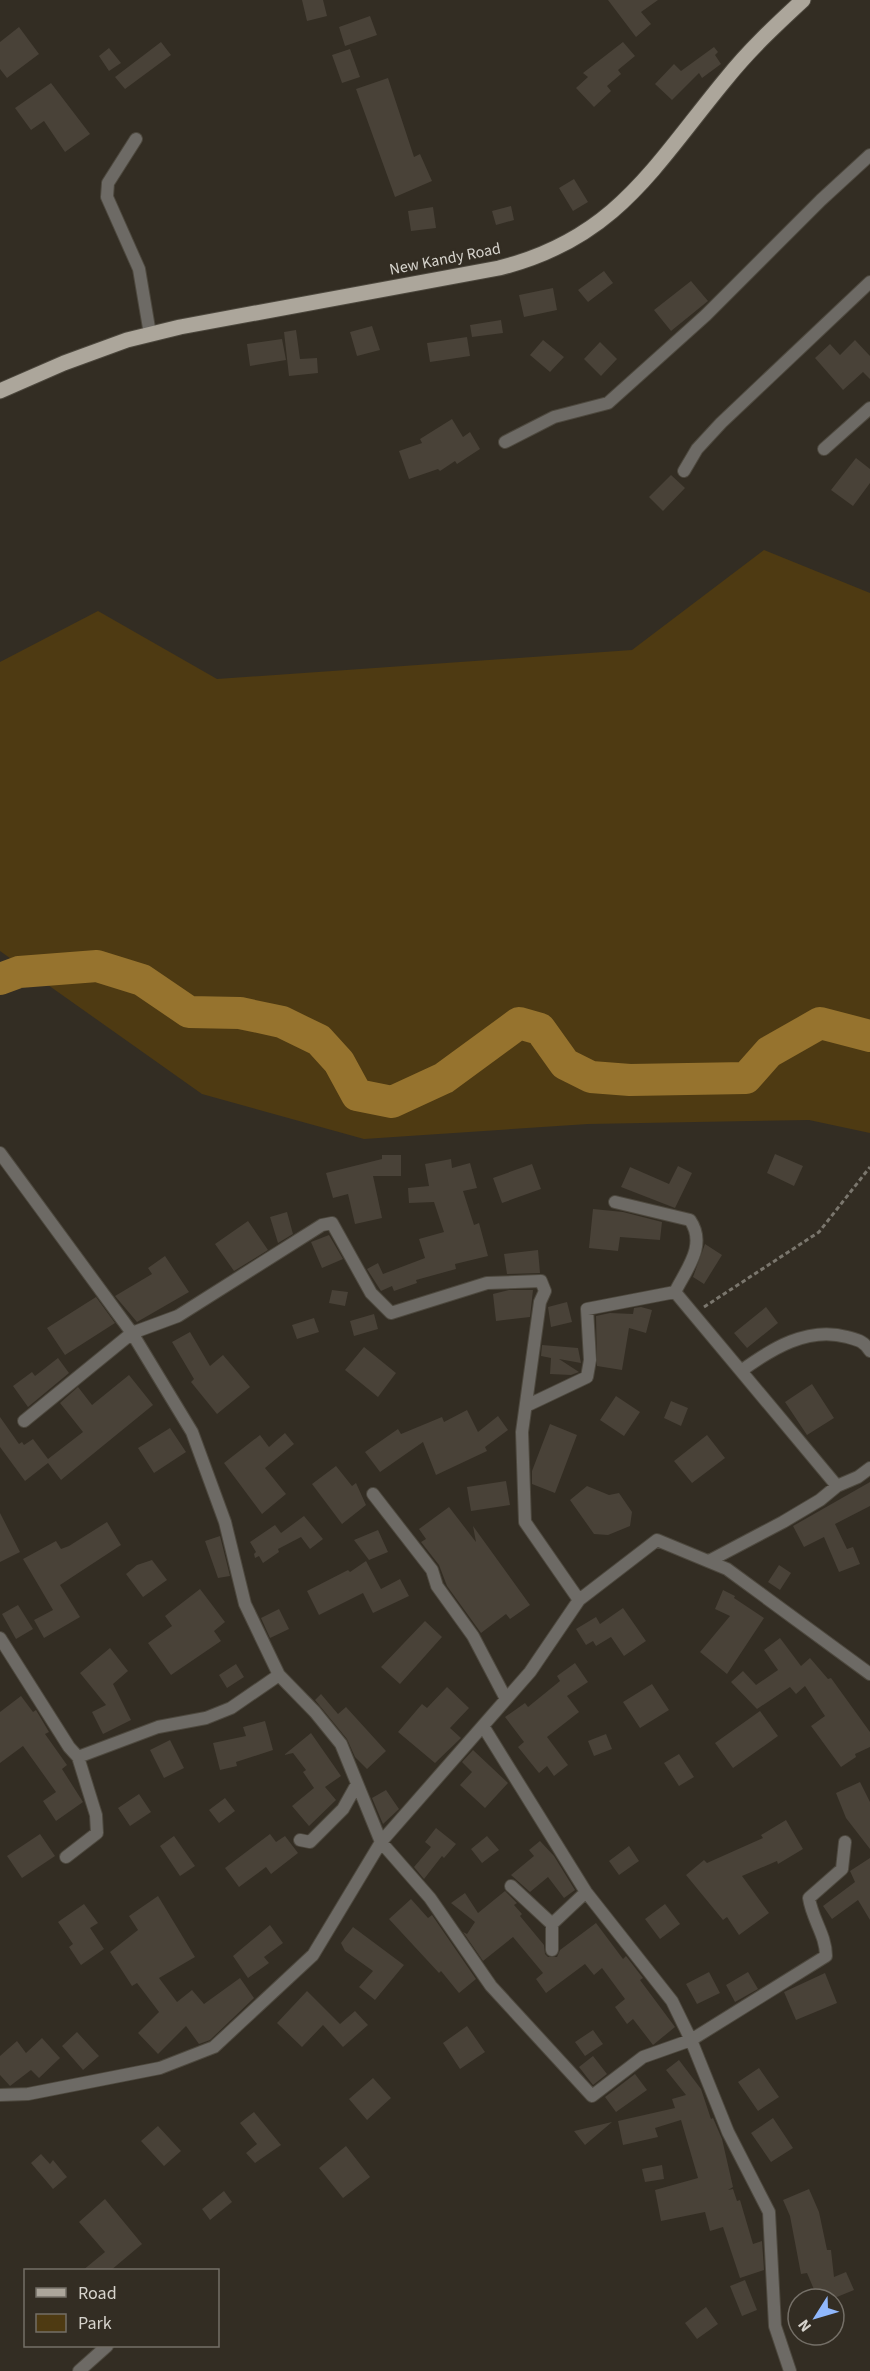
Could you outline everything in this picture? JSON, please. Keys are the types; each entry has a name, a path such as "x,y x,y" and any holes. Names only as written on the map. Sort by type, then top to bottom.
{"main road":[{"name":"New Kandy Road","path":"0,392 64,363 150,334 499,268 548,253 603,221 629,198 757,43 803,0"}],"street":[{"path":"136,139 108,183 107,197 139,269 150,334"},
{"path":"506,442 554,417 608,403 706,315 821,200 870,155"},
{"path":"684,471 698,449 721,423 870,282"},
{"path":"824,449 870,408"},
{"path":"0,1153 132,1333 192,1432 225,1522 245,1604 279,1675 315,1712 341,1744 381,1842 430,1898 491,1986 592,2096 644,2057 691,2040 826,1956 826,1944 811,1912 809,1898 842,1869 845,1842"},
{"path":"615,1202 690,1220 697,1230 698,1245 675,1292"},
{"path":"24,1420 121,1345 132,1333 178,1317 234,1279 322,1225 332,1222 371,1293 391,1313 487,1283 541,1281 545,1291 540,1302 522,1432 525,1522 579,1600"},
{"path":"526,1406 587,1377 590,1360 586,1309 675,1292"},
{"path":"675,1292 837,1486"},
{"path":"741,1371 767,1352 799,1338 836,1334 864,1342 870,1351"},
{"path":"709,1561 783,1522 820,1500 837,1486 858,1477 870,1468"},
{"path":"373,1494 432,1570 437,1586 473,1636 506,1700"},
{"path":"0,2095 28,2094 160,2068 214,2047 313,1954 381,1842 530,1672 579,1600 657,1540 727,1569 870,1674"},
{"path":"0,1638 69,1747 78,1757 96,1815 97,1833 66,1857"},
{"path":"78,1757 158,1727 206,1718 231,1708 279,1675"},
{"path":"483,1726 586,1892 672,2001 691,2040 728,2132 769,2212 775,2326 790,2371"},
{"path":"300,1840 310,1842 343,1809 357,1784"},
{"path":"511,1886 552,1924"},
{"path":"552,1950 552,1924 586,1892"},
{"path":"79,2371 106,2347"}],"path":[{"path":"694,1314 819,1232 870,1167"}],"green space":[{"path":"764,550 870,593 870,1133 809,1120 588,1124 364,1139 202,1094 0,951 0,662 98,611 217,679 632,650"}],"building":[{"path":"302,0 323,0 327,16 307,21"},
{"path":"608,0 658,0 641,12 651,24 636,37"},
{"path":"370,16 377,35 345,46 339,27"},
{"path":"19,27 39,54 7,78 0,69 0,42"},
{"path":"161,42 171,55 125,89 115,77"},
{"path":"623,42 635,56 618,70 621,74 607,86 611,91 594,107 576,88 588,77 583,73"},
{"path":"714,47 718,52 715,55 721,64 702,78 699,73 672,100 655,84 674,64 681,71"},
{"path":"109,48 121,63 109,71 99,56"},
{"path":"350,49 360,77 342,83 332,55"},
{"path":"388,78 414,157 420,154 432,181 395,197 356,89"},
{"path":"51,83 90,134 65,152 44,121 31,130 15,108"},
{"path":"574,179 588,202 573,211 559,188"},
{"path":"511,206 514,220 496,225 492,211"},
{"path":"433,207 436,228 411,231 408,211"},
{"path":"604,271 613,283 588,302 578,290"},
{"path":"691,281 708,301 671,331 654,310"},
{"path":"553,288 557,310 524,317 519,295"},
{"path":"501,320 503,333 472,337 470,325"},
{"path":"372,326 380,350 357,356 350,332"},
{"path":"296,330 300,359 317,358 318,373 289,376 284,332"},
{"path":"467,337 470,356 430,362 427,343"},
{"path":"282,339 286,360 250,366 247,344"},
{"path":"543,340 564,357 550,372 530,355"},
{"path":"855,340 870,356 870,379 863,372 843,390 815,358 830,344 840,355"},
{"path":"600,342 617,359 601,376 584,359"},
{"path":"452,419 463,437 470,432 480,449 457,464 455,461 440,471 438,469 409,479 399,451 422,443 420,439"},
{"path":"856,458 870,469 870,483 853,506 831,490"},
{"path":"671,475 685,488 663,511 649,497"},
{"path":"775,1154 803,1166 794,1186 767,1173"},
{"path":"382,1155 401,1155 401,1176 373,1176 382,1218 355,1224 348,1194 333,1198 326,1173 382,1159"},
{"path":"451,1159 452,1168 470,1163 477,1188 463,1191 474,1225 479,1223 488,1256 455,1264 456,1269 416,1280 417,1283 394,1291 392,1286 381,1291 367,1269 378,1263 383,1274 425,1258 419,1239 444,1232 434,1202 409,1203 408,1188 429,1186 425,1164"},
{"path":"532,1164 541,1189 502,1203 493,1178"},
{"path":"678,1166 692,1173 675,1208 621,1187 630,1167 669,1184"},
{"path":"593,1209 623,1212 662,1222 660,1240 620,1237 618,1251 589,1248"},
{"path":"287,1212 293,1234 278,1243 270,1217"},
{"path":"248,1221 268,1250 234,1271 215,1244"},
{"path":"329,1235 343,1259 322,1268 311,1242"},
{"path":"705,1244 722,1255 704,1284 693,1277"},
{"path":"538,1250 540,1273 507,1274 504,1254"},
{"path":"165,1256 189,1292 137,1322 115,1296 152,1274 148,1268"},
{"path":"332,1290 348,1292 345,1306 329,1303"},
{"path":"509,1290 533,1290 530,1317 496,1321 493,1294"},
{"path":"96,1297 115,1323 65,1355 47,1328"},
{"path":"567,1302 572,1322 551,1327 548,1307"},
{"path":"766,1307 778,1323 747,1348 734,1333"},
{"path":"634,1308 652,1310 646,1333 629,1328 622,1370 597,1366 596,1316 610,1313 633,1314"},
{"path":"374,1314 378,1329 354,1336 350,1321"},
{"path":"314,1318 319,1332 297,1339 292,1325"},
{"path":"190,1332 210,1366 223,1355 250,1387 217,1414 191,1382 194,1379 172,1342"},
{"path":"542,1345 578,1348 581,1363 559,1359 579,1372 571,1375 550,1374 551,1358 541,1356"},
{"path":"364,1347 396,1373 378,1397 345,1370"},
{"path":"58,1358 69,1373 28,1407 13,1386 32,1372 35,1376"},
{"path":"129,1375 153,1405 61,1480 48,1463 25,1481 0,1447 0,1417 19,1444 22,1442 24,1445 33,1439 48,1459 83,1432 60,1403 78,1387 92,1405"},
{"path":"812,1384 834,1418 807,1435 785,1402"},
{"path":"616,1396 640,1412 624,1436 600,1420"},
{"path":"671,1401 688,1408 681,1426 664,1418"},
{"path":"467,1410 478,1432 498,1416 508,1430 485,1447 487,1451 436,1475 423,1442 380,1472 365,1452 398,1429 401,1434 442,1417 444,1422"},
{"path":"550,1424 577,1435 555,1493 532,1484 532,1471"},
{"path":"170,1428 186,1452 154,1473 138,1448"},
{"path":"285,1433 294,1444 265,1468 286,1494 262,1514 224,1463 260,1435 269,1447"},
{"path":"707,1435 725,1458 692,1483 674,1461"},
{"path":"336,1466 352,1486 356,1483 366,1505 342,1524 312,1484"},
{"path":"506,1481 510,1505 471,1511 467,1487"},
{"path":"870,1482 870,1506 835,1524 847,1549 853,1547 860,1564 839,1572 824,1537 804,1547 793,1526"},
{"path":"587,1486 609,1495 619,1493 632,1512 630,1526 608,1535 594,1534 570,1500"},
{"path":"449,1507 476,1542 473,1526 530,1605 510,1619 506,1614 481,1633 447,1586 439,1565 421,1542 426,1539 419,1529"},
{"path":"0,1513 20,1552 0,1562"},
{"path":"304,1516 323,1539 310,1549 301,1537 278,1549 279,1552 263,1563 259,1556 255,1558 256,1552 250,1542 275,1525 281,1533"},
{"path":"107,1522 121,1545 60,1585 80,1617 44,1638 34,1620 53,1610 23,1559 56,1541 61,1549 69,1546"},
{"path":"378,1530 388,1552 369,1560 354,1540"},
{"path":"220,1536 230,1576 218,1578 205,1541"},
{"path":"152,1560 167,1580 143,1597 126,1574 137,1565"},
{"path":"366,1561 381,1589 400,1579 409,1596 373,1613 363,1593 319,1615 307,1591 348,1570 350,1572"},
{"path":"779,1565 791,1573 780,1590 768,1582"},
{"path":"200,1589 225,1622 214,1631 221,1641 171,1675 148,1643 172,1626 165,1616"},
{"path":"723,1590 735,1596 734,1598 764,1618 727,1674 700,1652 730,1616 715,1609"},
{"path":"18,1605 33,1629 16,1639 2,1614"},
{"path":"623,1608 646,1641 624,1656 611,1637 596,1646 593,1641 586,1645 576,1629 596,1617 600,1624"},
{"path":"279,1609 289,1629 270,1638 261,1618"},
{"path":"425,1621 442,1637 400,1684 381,1667"},
{"path":"780,1638 801,1666 810,1658 828,1679 831,1678 870,1732 870,1747 855,1754 856,1757 841,1767 811,1726 825,1716 805,1686 796,1694 790,1687 757,1709 731,1682 743,1671 756,1685 778,1670 764,1650"},
{"path":"110,1648 128,1671 113,1684 131,1720 103,1734 92,1712 106,1705 80,1673"},
{"path":"575,1663 588,1682 567,1696 579,1712 547,1737 568,1765 554,1776 547,1766 539,1773 518,1747 524,1742 505,1717 525,1703 528,1707 560,1681 557,1676"},
{"path":"236,1664 244,1677 227,1688 219,1675"},
{"path":"652,1684 669,1710 640,1728 623,1702"},
{"path":"447,1687 469,1708 450,1728 461,1738 435,1763 398,1732 422,1704 427,1708"},
{"path":"321,1694 338,1714 346,1707 386,1751 367,1769 355,1757 347,1739 315,1700"},
{"path":"21,1696 33,1712 36,1710 49,1732 45,1734 67,1765 62,1769 83,1802 56,1821 43,1801 56,1792 23,1746 0,1763 0,1712"},
{"path":"760,1711 778,1736 733,1768 715,1743"},
{"path":"265,1721 273,1750 236,1762 237,1766 220,1770 213,1743 246,1736 243,1727"},
{"path":"311,1733 341,1776 325,1787 336,1800 309,1826 292,1806 314,1788 303,1772 306,1770 293,1753 284,1755"},
{"path":"606,1734 612,1749 594,1756 588,1741"},
{"path":"170,1740 184,1768 164,1778 150,1750"},
{"path":"473,1750 508,1783 485,1808 460,1785 472,1772 462,1762"},
{"path":"679,1754 694,1777 679,1786 664,1763"},
{"path":"860,1782 870,1802 870,1849 846,1818 836,1793"},
{"path":"386,1790 399,1809 383,1824 372,1798"},
{"path":"139,1794 151,1812 130,1826 118,1808"},
{"path":"225,1798 235,1811 219,1823 209,1810"},
{"path":"786,1820 803,1849 778,1864 777,1861 742,1876 769,1913 739,1935 727,1917 723,1920 686,1875 704,1860 707,1863 763,1838 761,1835"},
{"path":"436,1828 456,1844 444,1858 442,1856 424,1879 414,1867 431,1847 425,1842"},
{"path":"40,1834 55,1856 22,1878 7,1856"},
{"path":"270,1834 276,1842 285,1836 298,1853 271,1874 266,1867 239,1887 225,1868"},
{"path":"174,1836 195,1866 180,1876 160,1846"},
{"path":"487,1836 499,1850 482,1863 471,1849"},
{"path":"540,1841 554,1856 575,1890 564,1898 548,1877 530,1892 511,1875 534,1856 529,1850"},
{"path":"629,1846 639,1861 619,1875 609,1861"},
{"path":"870,1858 870,1920 858,1900 832,1919 823,1906 855,1882 850,1871"},
{"path":"505,1891 517,1903 514,1905 522,1914 520,1916 544,1945 545,1954 548,1957 557,1957 560,1950 596,1923 623,1959 626,1956 643,1978 640,1980 675,2027 653,2045 633,2019 627,2024 615,2007 625,1999 602,1968 594,1975 585,1964 546,1993 536,1979 543,1973 513,1937 483,1961 463,1932 467,1934 475,1922 451,1903 465,1893 478,1913"},
{"path":"158,1896 195,1957 159,1978 177,2002 192,1990 204,2004 240,1978 254,1998 210,2040 199,2044 186,2026 158,2054 138,2033 159,2012 137,1983 132,1986 110,1952 138,1930 129,1916"},
{"path":"411,1899 428,1918 432,1915 476,1979 459,1993 441,1971 439,1973 389,1919"},
{"path":"84,1904 98,1923 90,1928 104,1949 81,1965 69,1947 73,1944 58,1922"},
{"path":"665,1904 680,1924 660,1939 645,1919"},
{"path":"270,1925 283,1943 264,1957 269,1963 248,1978 233,1956"},
{"path":"353,1927 404,1965 375,2000 359,1987 373,1971 345,1951 341,1943"},
{"path":"709,1972 720,1993 697,2004 686,1984"},
{"path":"748,1972 758,1989 735,2002 726,1985"},
{"path":"825,1973 837,2003 796,2020 784,1992"},
{"path":"307,1991 340,2024 355,2011 368,2025 343,2047 323,2025 302,2047 277,2023"},
{"path":"467,2026 485,2052 460,2069 443,2043"},
{"path":"593,2030 603,2044 585,2056 575,2042"},
{"path":"77,2032 99,2056 83,2070 62,2046"},
{"path":"42,2038 60,2058 39,2078 31,2070 10,2086 0,2075 0,2056 17,2041 26,2053"},
{"path":"593,2056 607,2074 593,2085 579,2067"},
{"path":"679,2060 701,2089 711,2119 713,2118 722,2139 733,2187 728,2190 733,2189 737,2201 740,2200 753,2244 762,2241 764,2270 740,2278 723,2227 710,2231 705,2212 661,2221 655,2190 698,2178 681,2120 655,2128 658,2137 623,2145 618,2121 675,2108 672,2099 686,2095 666,2070"},
{"path":"759,2068 779,2097 758,2111 738,2082"},
{"path":"635,2074 647,2090 616,2112 605,2097"},
{"path":"373,2078 391,2098 367,2120 349,2099"},
{"path":"254,2112 281,2145 255,2163 246,2153 257,2144 240,2123"},
{"path":"773,2118 793,2148 771,2162 751,2133"},
{"path":"612,2122 585,2145 574,2131"},
{"path":"158,2126 181,2151 164,2166 141,2141"},
{"path":"346,2146 370,2177 343,2198 319,2168"},
{"path":"41,2154 50,2164 53,2160 67,2177 53,2189 31,2163"},
{"path":"662,2165 664,2179 645,2182 642,2169"},
{"path":"809,2189 819,2212 827,2250 831,2250 834,2277 846,2272 854,2290 846,2293 846,2287 813,2287 807,2273 801,2274 790,2216 783,2200"},
{"path":"224,2191 232,2202 210,2220 202,2209"},
{"path":"105,2199 142,2244 112,2269 84,2269 105,2252 79,2222"},
{"path":"745,2280 757,2310 742,2316 730,2286"},
{"path":"706,2307 718,2324 697,2339 685,2323"}],"waterway":[{"path":"0,979 19,972 97,966 142,980 189,1012 240,1013 282,1022 319,1040 339,1062 357,1095 392,1102 444,1078 519,1023 540,1029 565,1064 591,1077 630,1080 746,1078 769,1052 820,1023 870,1036"}]}
